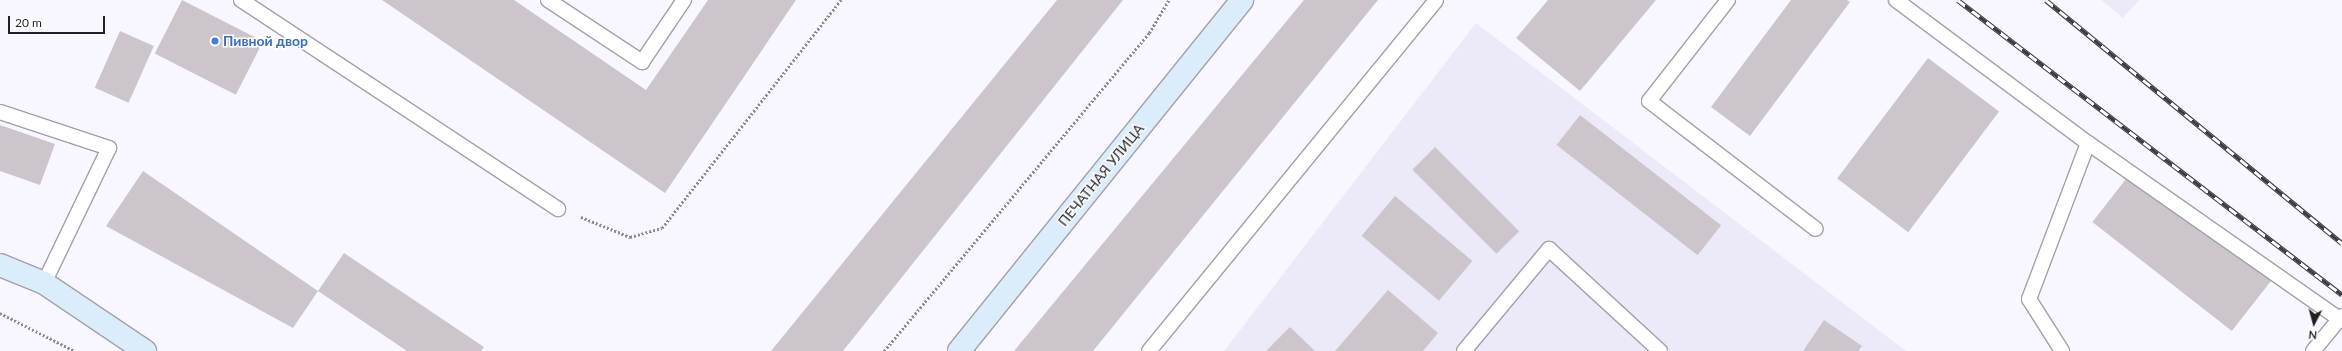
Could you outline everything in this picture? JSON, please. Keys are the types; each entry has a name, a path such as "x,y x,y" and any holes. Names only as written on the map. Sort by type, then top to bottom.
{"street":[{"name":"ПЕЧАТНАЯ УЛИЦА","path":"960,351 1242,0"},
{"path":"0,265 44,283 145,351"}],"lane":[{"path":"241,0 558,209"},
{"path":"548,0 642,62 684,0"},
{"path":"1150,351 1436,0"},
{"path":"1728,0 1649,101 1816,229"},
{"path":"1896,0 2088,143 2341,319 2313,351"},
{"path":"0,112 109,148 44,283"},
{"path":"2062,351 2029,299 2088,143"},
{"path":"1464,351 1549,249 1660,351"}],"path":[{"path":"558,209 630,237 662,228 841,0"},
{"path":"884,351 1149,33 1169,0"},
{"path":"0,313 75,351"}],"shaded area":[{"path":"2101,0 2139,0 2123,18"},
{"path":"1476,23 1906,351 1224,351"}],"building":[{"path":"182,0 263,41 236,95 155,53"},
{"path":"382,0 514,0 646,90 708,0 796,0 665,193"},
{"path":"1057,0 1123,0 843,351 771,351"},
{"path":"1304,0 1378,0 1093,351 1014,351"},
{"path":"1548,0 1656,0 1580,91 1516,38"},
{"path":"1791,0 1847,0 1850,2 1750,136 1711,107"},
{"path":"120,31 154,46 129,103 95,88"},
{"path":"1928,58 1999,112 1908,232 1837,179"},
{"path":"1580,115 1721,225 1698,255 1557,145"},
{"path":"0,125 55,144 40,185 0,171"},
{"path":"1435,147 1519,231 1497,254 1412,170"},
{"path":"2133,170 2272,279 2232,331 2092,222"},
{"path":"143,171 318,291 293,328 106,226"},
{"path":"1395,196 1472,261 1439,301 1362,236"},
{"path":"344,253 484,347 481,351 407,351 318,291"},
{"path":"1388,290 1438,333 1423,351 1335,351"},
{"path":"1824,320 1862,346 1858,351 1803,351"},
{"path":"1290,327 1315,351 1266,351"}],"railway":[{"path":"1958,0 2342,295"},
{"path":"2046,0 2342,243"}],"place":[{"name":"Пивной двор","path":"215,41"}]}
